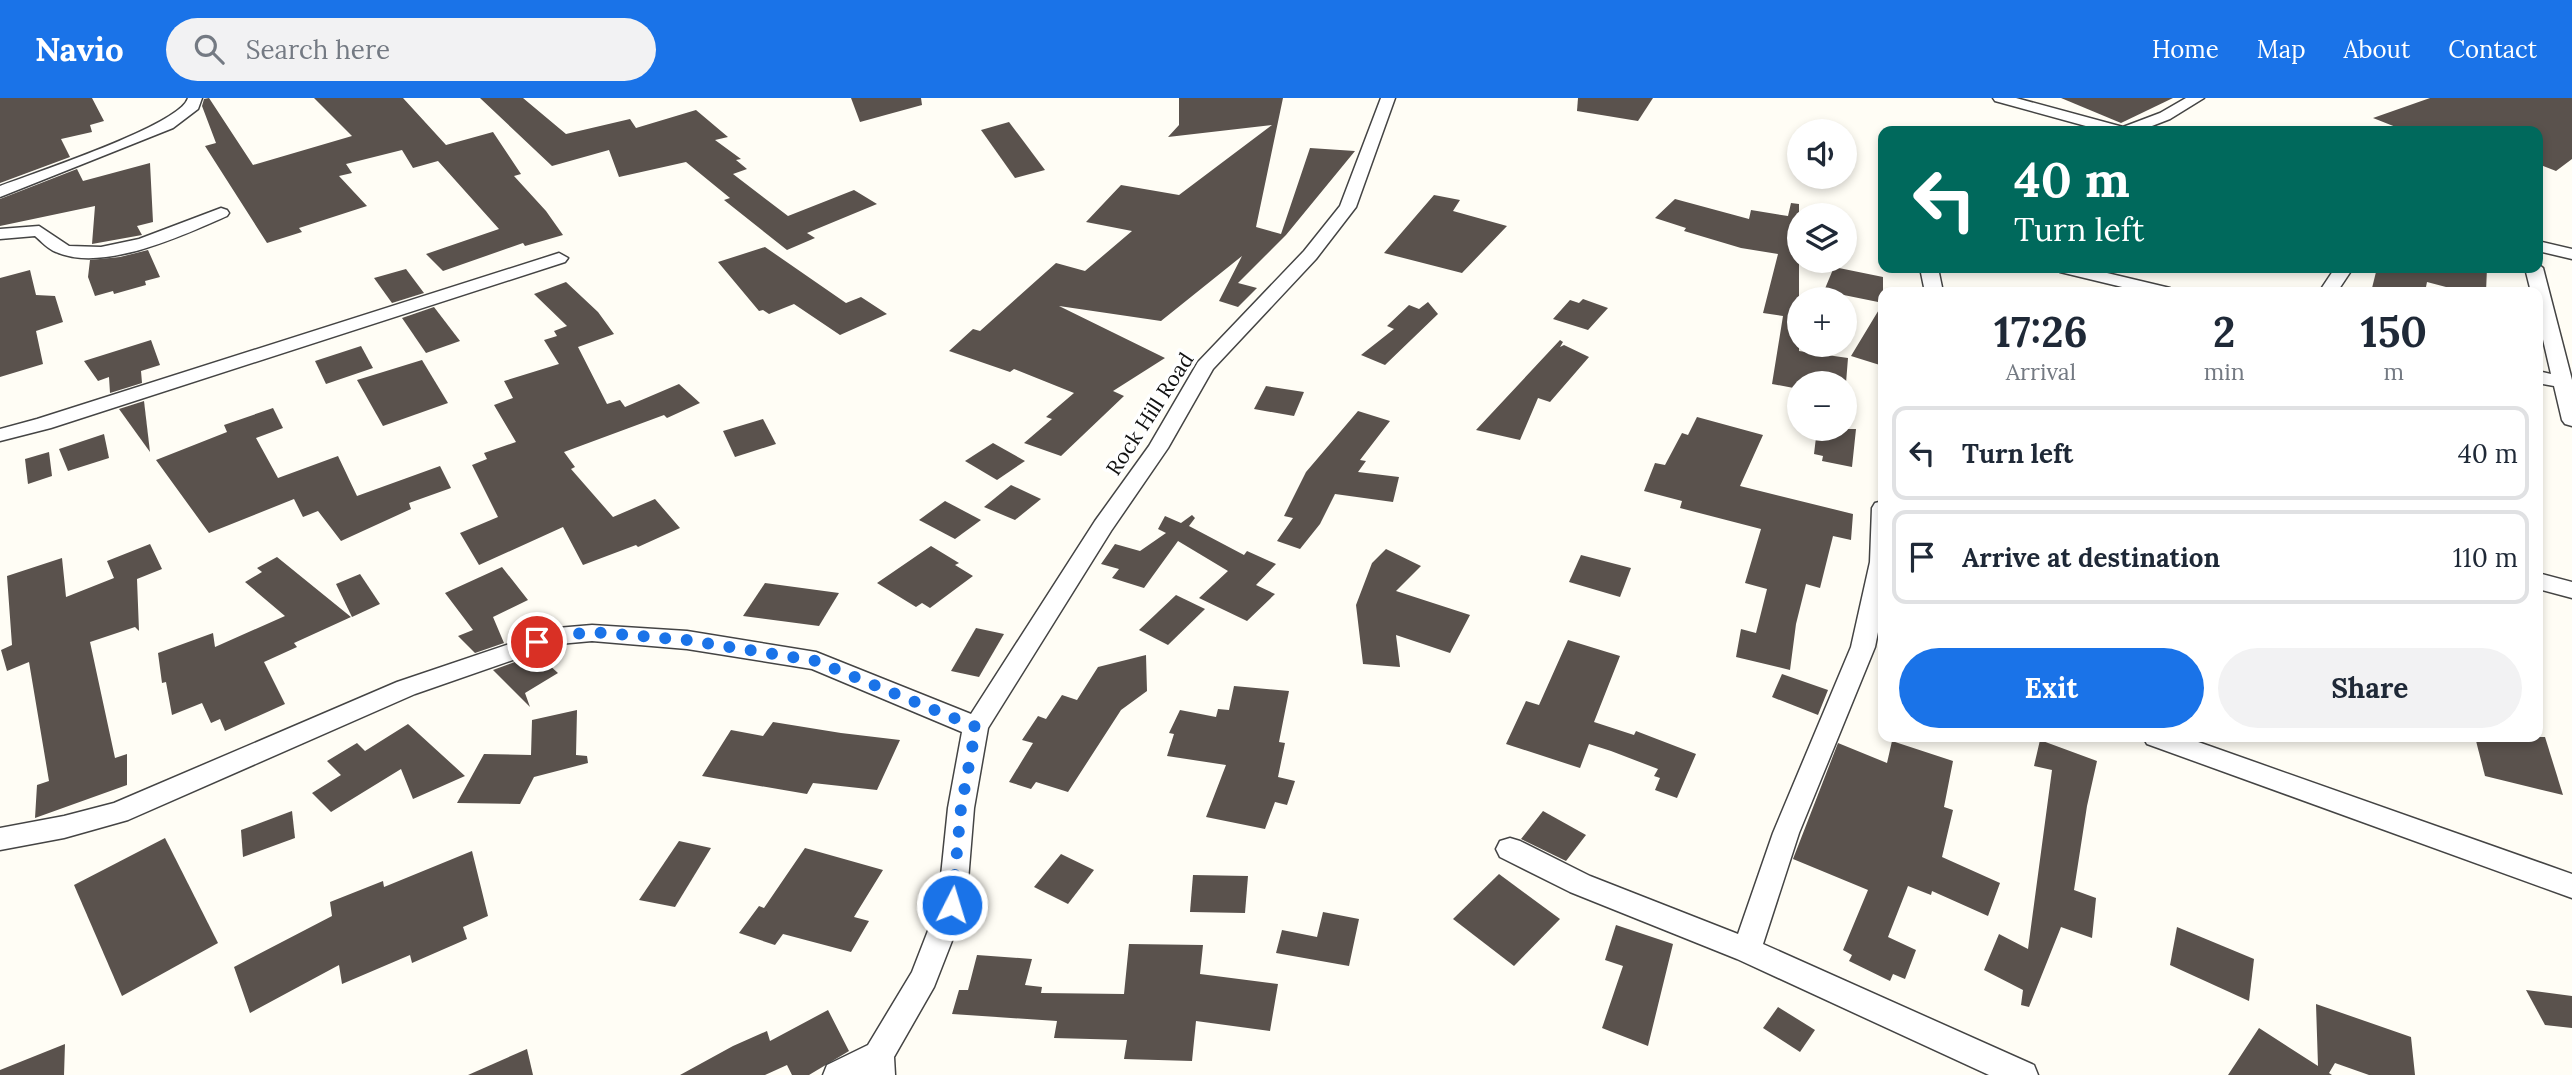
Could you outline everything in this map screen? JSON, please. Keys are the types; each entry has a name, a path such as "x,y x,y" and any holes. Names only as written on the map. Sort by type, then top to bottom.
{"street":[{"path":"0,192 167,125 193,106 195,98"},
{"name":"Rock Hill Road","path":"976,727 1103,526 1158,448 1205,366 1310,255 1348,206 1388,98"},
{"path":"2000,98 2102,126"},
{"path":"2139,126 2165,116 2197,98"},
{"path":"0,234 39,231 68,251 108,250 188,228 221,212"},
{"path":"2543,247 2572,254"},
{"path":"0,435 44,424 559,258"},
{"path":"2086,273 2144,287"},
{"path":"2543,302 2571,410"},
{"path":"2543,378 2564,382"},
{"path":"2543,582 2572,590"},
{"path":"1747,950 1786,833 1873,649 1878,595"},
{"path":"0,839 64,827 119,812 406,688 556,636 592,632 687,640 816,661 976,727 961,808 952,905 924,978 879,1065 838,1075"},
{"path":"2170,742 2572,886"},
{"path":"1510,849 1580,884 1747,950 2023,1075"}],"building":[{"path":"0,98 92,98 104,121 90,125 92,132 61,139 70,157 0,183"},
{"path":"209,98 253,165 352,136 314,98 403,98 446,145 493,132 521,174 514,176 546,211 563,235 525,246 523,243 443,271 426,254 499,229 438,161 413,168 402,150 346,164 352,173 339,176 367,206 299,228 302,232 267,243 205,146 216,143 202,106 204,99"},
{"path":"480,98 523,98 566,134 630,119 636,128 696,110 728,137 715,140 741,159 736,160 747,169 733,174 788,216 854,190 877,204 807,233 815,238 787,250 724,200 730,198 686,162 619,177 609,150 552,166"},
{"path":"851,98 921,98 922,105 860,122"},
{"path":"1179,98 1283,98 1256,227 1281,234 1310,148 1355,151 1286,235 1238,283 1257,288 1238,307 1219,301 1242,256 1161,321 1059,306 1165,358 1113,391 1124,396 1061,456 1024,443 1052,419 1046,417 1074,393 1014,369 1010,372 949,351 973,329 980,331 1056,263 1085,271 1132,231 1086,222 1121,185 1179,195 1272,125 1168,137 1179,125"},
{"path":"1578,98 1653,98 1638,121 1577,111"},
{"path":"2061,98 2173,98 2121,123"},
{"path":"2430,98 2572,98 2572,159 2556,171 2543,166 2543,126 2393,126 2373,118"},
{"path":"1009,122 1045,170 1015,178 981,130"},
{"path":"150,163 153,222 137,226 142,235 92,244 95,206 0,226 0,199 77,169 83,181"},
{"path":"1434,195 1460,200 1453,211 1507,226 1462,273 1384,253"},
{"path":"1675,199 1749,219 1751,210 1787,216 1787,273 1799,273 1799,287 1787,287 1787,357 1848,358 1847,371 1787,371 1787,387 1772,384 1783,316 1763,313 1778,254 1741,248 1684,231 1686,228 1655,218"},
{"path":"765,247 846,303 861,297 887,314 840,335 794,304 769,314 763,310 759,311 718,262"},
{"path":"148,250 160,277 145,281 146,285 95,296 88,277 90,260 120,257"},
{"path":"406,269 424,293 392,303 374,278"},
{"path":"30,270 36,295 55,296 63,322 36,331 43,364 0,377 0,278"},
{"path":"1857,272 1883,277 1883,287 1878,287 1878,302 1857,298 1857,287 1826,287 1832,273"},
{"path":"2376,273 2487,273 2486,287 2446,287 2427,282 2426,287 2372,287"},
{"path":"566,282 598,312 614,334 578,347 607,404 620,400 625,407 679,384 700,403 667,418 664,415 564,452 575,467 571,469 613,517 655,499 680,528 638,547 636,545 583,565 563,527 479,565 460,533 498,517 472,465 487,459 484,453 516,442 494,405 513,398 504,381 559,364 544,340 557,336 554,331 567,326 534,294"},
{"path":"1583,299 1608,308 1588,330 1553,319 1570,300 1579,303"},
{"path":"1428,302 1438,314 1385,365 1361,355 1394,329 1387,326 1409,305 1419,309"},
{"path":"434,307 460,341 426,353 402,318"},
{"path":"1878,311 1878,364 1854,357 1857,357 1857,346"},
{"path":"151,340 160,365 141,371 142,383 110,393 109,377 98,381 84,361"},
{"path":"1560,340 1563,342 1560,347 1564,345 1589,357 1550,402 1538,398 1520,440 1476,430"},
{"path":"361,346 373,368 326,384 315,361"},
{"path":"422,360 448,403 383,426 357,380"},
{"path":"1266,386 1304,392 1294,416 1254,409"},
{"path":"144,401 150,452 119,409"},
{"path":"273,408 283,428 256,438 278,478 338,456 357,496 440,466 451,488 409,503 411,509 341,541 318,511 303,517 294,499 209,533 156,460 227,432 224,425"},
{"path":"1358,411 1390,421 1360,460 1366,461 1358,472 1399,477 1393,502 1335,494 1320,524 1300,549 1277,541 1293,518 1284,516 1306,472"},
{"path":"1697,417 1763,435 1740,486 1853,514 1851,540 1833,536 1820,588 1806,584 1796,624 1790,670 1736,657 1741,629 1756,633 1767,589 1745,583 1761,529 1680,508 1682,501 1644,491 1655,463 1665,465 1682,433 1688,435"},
{"path":"763,419 776,444 735,457 723,431"},
{"path":"104,434 109,458 68,471 59,449"},
{"path":"1816,441 1855,441 1852,467 1822,461 1823,456 1814,454"},
{"path":"993,443 1025,461 997,480 965,461"},
{"path":"49,452 52,476 28,484 25,459"},
{"path":"1011,485 1041,499 1015,520 984,507"},
{"path":"945,501 981,520 955,539 919,520"},
{"path":"1192,515 1195,518 1189,526 1244,555 1247,551 1276,564 1256,585 1275,594 1247,621 1199,598 1228,571 1178,541 1144,588 1112,578 1119,569 1101,564 1115,544 1140,551 1166,533 1158,529 1165,516 1181,523"},
{"path":"150,544 162,569 137,579 139,631 135,627 90,642 115,758 127,754 127,785 35,818 37,785 49,781 29,662 7,671 1,650 12,645 7,576 62,558 66,597 114,578 107,561"},
{"path":"931,546 959,563 955,565 973,576 930,608 922,603 916,607 877,583"},
{"path":"1386,549 1421,566 1396,591 1470,615 1450,653 1396,635 1400,667 1363,664 1356,605 1372,563"},
{"path":"1581,555 1631,568 1620,597 1569,582"},
{"path":"277,557 351,617 294,643 297,647 264,662 285,704 225,731 220,719 211,723 202,703 172,715 166,682 162,683 158,653 213,633 215,647 285,616 245,582 262,572 257,568"},
{"path":"502,567 528,600 493,617 504,643 475,653 458,636 473,630 445,593"},
{"path":"360,574 380,604 352,617 336,584"},
{"path":"765,583 839,593 819,626 743,616"},
{"path":"1176,595 1205,609 1168,645 1139,630"},
{"path":"976,628 1004,634 979,677 951,671"},
{"path":"1568,640 1620,656 1594,722 1634,735 1636,731 1696,754 1677,798 1655,790 1660,778 1654,776 1658,769 1589,744 1580,768 1506,744 1526,701 1539,705"},
{"path":"537,654 558,673 525,693 530,707 493,670"},
{"path":"1146,655 1147,691 1121,710 1068,792 1036,782 1031,789 1009,782 1033,743 1022,740 1038,716 1046,719 1062,695 1077,700 1098,667"},
{"path":"1782,674 1828,690 1818,715 1772,697"},
{"path":"1234,686 1289,691 1279,742 1285,743 1278,777 1295,781 1287,805 1275,802 1265,829 1206,817 1226,765 1167,756 1174,734 1169,733 1180,710 1216,717 1218,709 1229,710"},
{"path":"577,710 576,755 587,756 588,763 534,777 520,804 457,803 484,754 531,755 532,720"},
{"path":"773,722 900,740 877,790 813,783 807,794 702,776 731,730 763,736"},
{"path":"408,724 465,776 413,799 401,769 331,812 312,793 341,775 327,761 357,743 365,751"},
{"path":"2545,737 2563,795 2485,776 2476,742 2543,742"},
{"path":"1892,742 1953,761 1944,807 1953,810 1942,857 2000,883 1988,916 1932,891 1931,895 1908,886 1888,937 1916,950 1905,979 1893,974 1890,981 1849,961 1852,955 1843,950 1868,890 1793,859 1838,743 1887,763"},
{"path":"2040,742 2097,761 2074,890 2096,898 2092,938 2061,927 2029,1007 2021,1005 2023,990 1984,970 1999,934 2028,949 2052,770 2034,766"},
{"path":"292,811 295,838 243,857 241,830"},
{"path":"1543,811 1586,835 1566,861 1521,839"},
{"path":"165,838 218,943 122,996 74,885"},
{"path":"679,841 711,848 675,907 639,900"},
{"path":"805,848 883,870 854,917 869,921 851,952 783,934 775,945 739,933 759,906 764,908"},
{"path":"472,851 488,916 463,927 467,939 412,963 410,955 342,984 339,965 250,1013 234,967 332,916 330,902 383,881 384,887"},
{"path":"1061,854 1094,870 1068,904 1034,887"},
{"path":"1499,874 1560,919 1514,966 1453,919"},
{"path":"1193,875 1248,876 1245,913 1190,912"},
{"path":"1323,912 1359,919 1349,966 1276,953 1282,930 1317,937"},
{"path":"1616,925 1673,944 1648,1046 1602,1028 1623,966 1605,960"},
{"path":"2177,927 2254,959 2249,1001 2170,965"},
{"path":"1129,944 1203,945 1200,974 1278,984 1270,1031 1196,1021 1192,1061 1124,1059 1127,1040 1054,1038 1057,1021 952,1014 959,990 968,990 977,955 1032,959 1025,985 1042,987 1041,993 1124,994"},
{"path":"2526,990 2572,996 2572,1028 2545,1025"},
{"path":"2316,1004 2411,1037 2415,1075 2369,1075 2335,1063 2329,1073 2332,1075 2228,1075 2259,1028 2318,1066"},
{"path":"1778,1007 1815,1030 1800,1052 1763,1028"},
{"path":"828,1010 849,1051 809,1075 792,1075 787,1065 765,1075 680,1075 767,1031 770,1041"},
{"path":"65,1044 64,1075 0,1075 0,1070"},
{"path":"527,1049 533,1075 468,1075"}],"route":[{"path":"537,642 556,636 592,632 687,640 816,661 976,727 961,808 952,905"}]}
